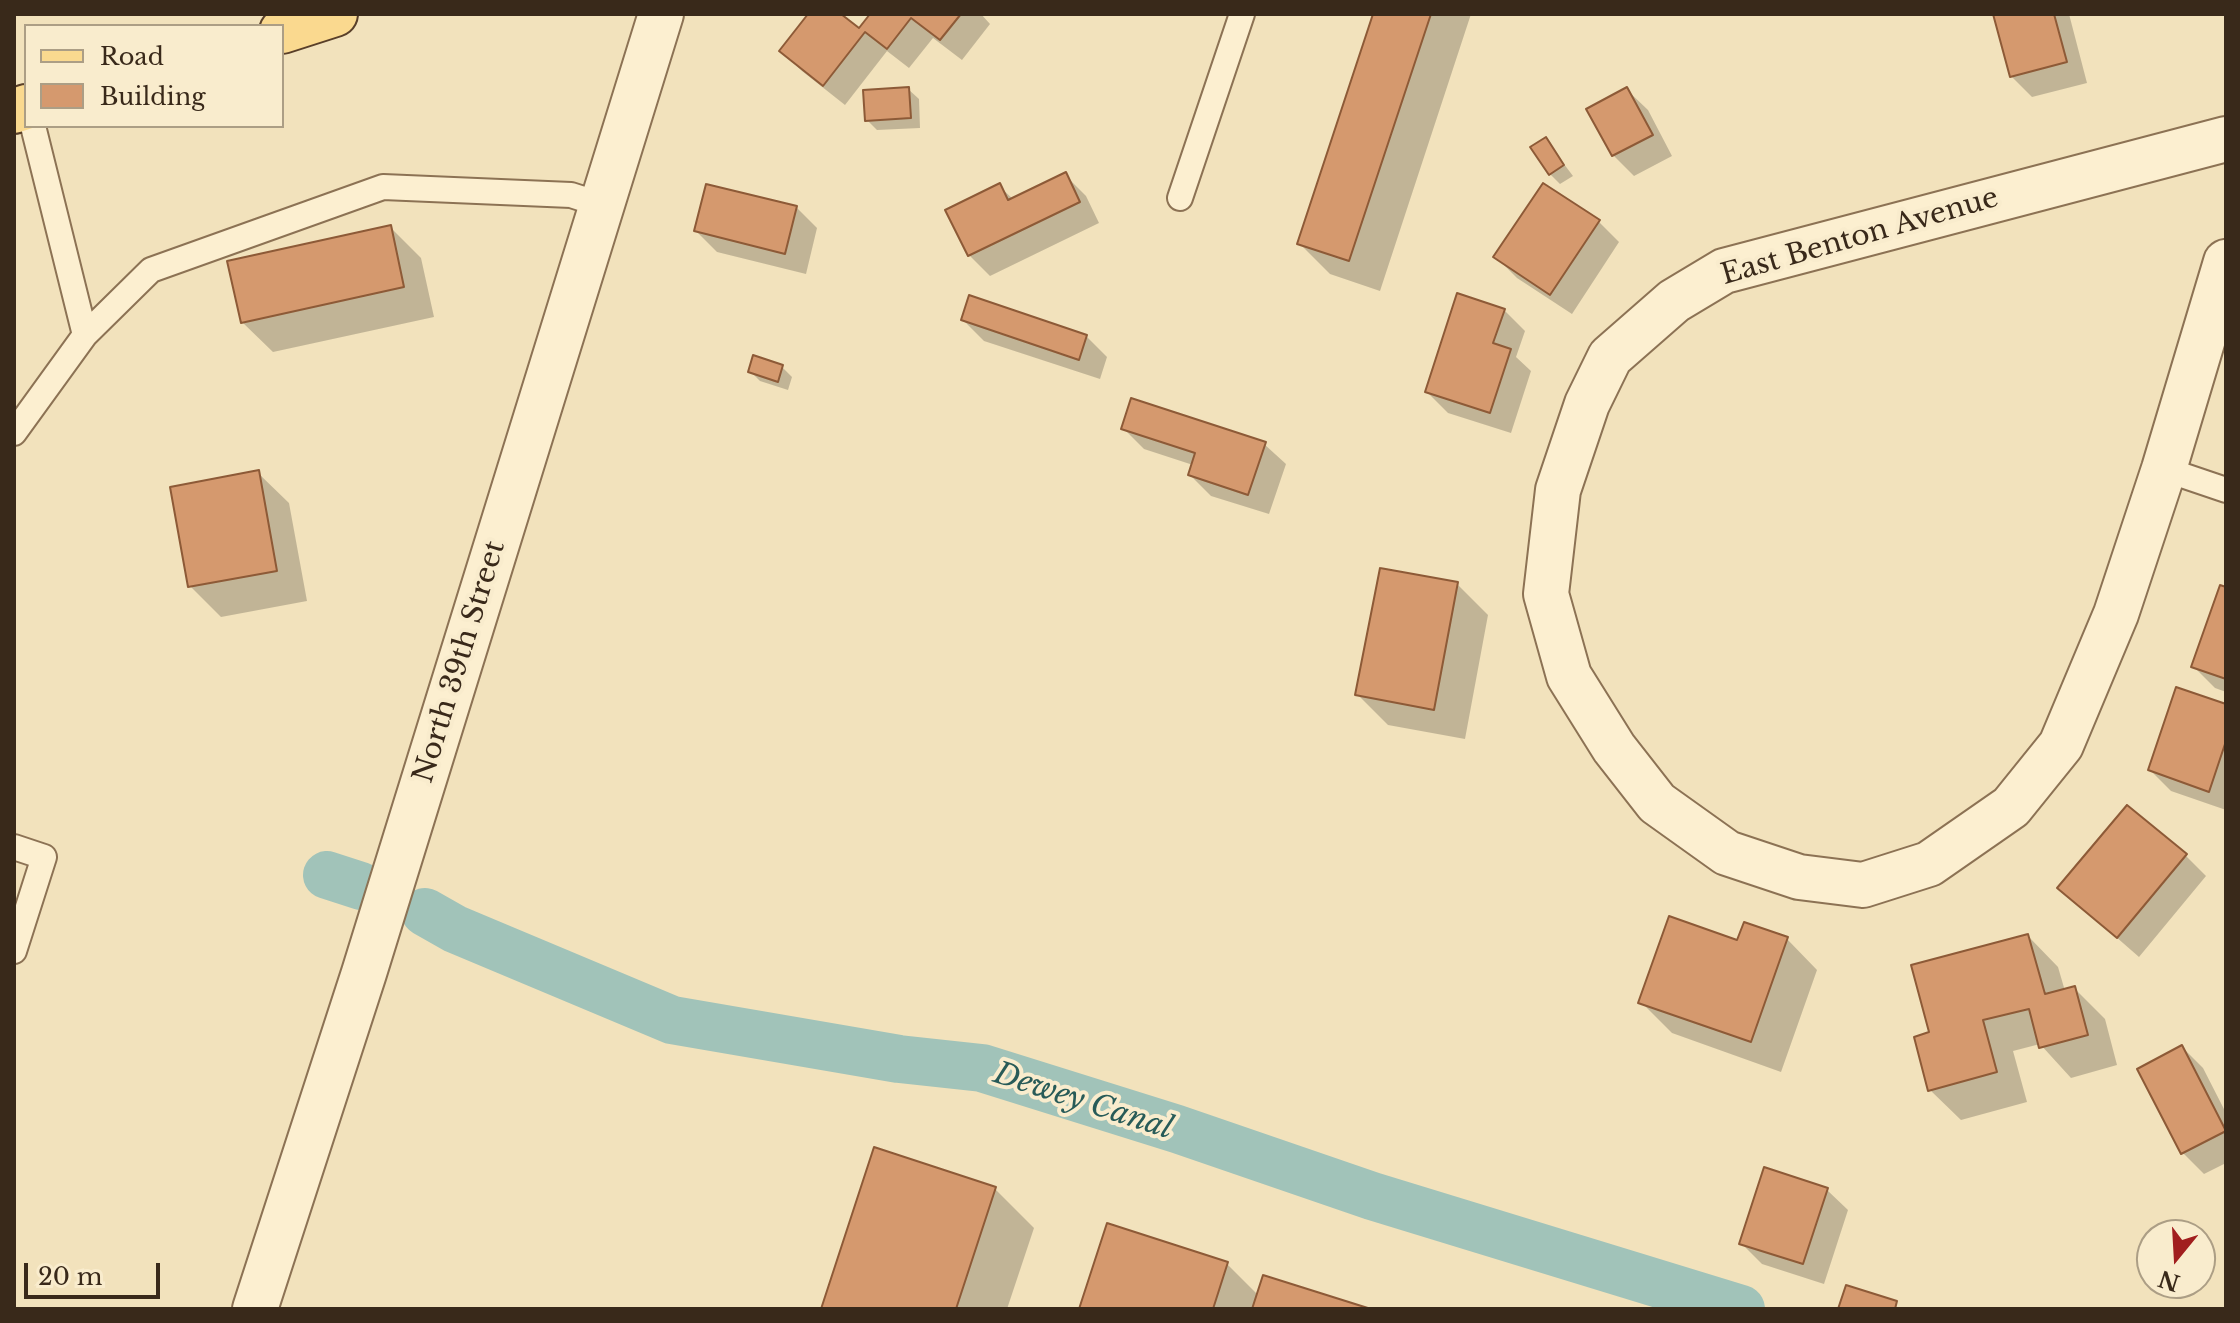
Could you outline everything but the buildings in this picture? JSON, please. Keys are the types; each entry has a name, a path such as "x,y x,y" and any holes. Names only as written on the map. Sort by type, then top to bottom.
{"main road":[{"path":"284,30 335,14"}],"street":[{"name":"North 39th Street","path":"255,1309 364,973 661,14"},
{"name":"East Benton Avenue","path":"2226,139 1724,271 1674,301 1610,357 1587,404 1558,490 1546,594 1569,676 1614,748 1657,803 1727,853 1799,877 1863,885 1929,864 2011,807 2061,745 2116,614 2164,469 2226,262"}],"lane":[{"path":"1180,198 1242,14"},
{"path":"33,128 85,335"},
{"path":"14,433 85,335 151,270 383,187 571,195 602,205"},
{"path":"2164,469 2226,490"},
{"path":"14,847 44,857 14,951"}],"waterway":[{"name":"Dewey Canal","path":"327,875 361,886"},
{"name":"Dewey Canal","path":"425,912 455,929 672,1020 899,1059 982,1068 1177,1129 1372,1196 1741,1309"}]}
